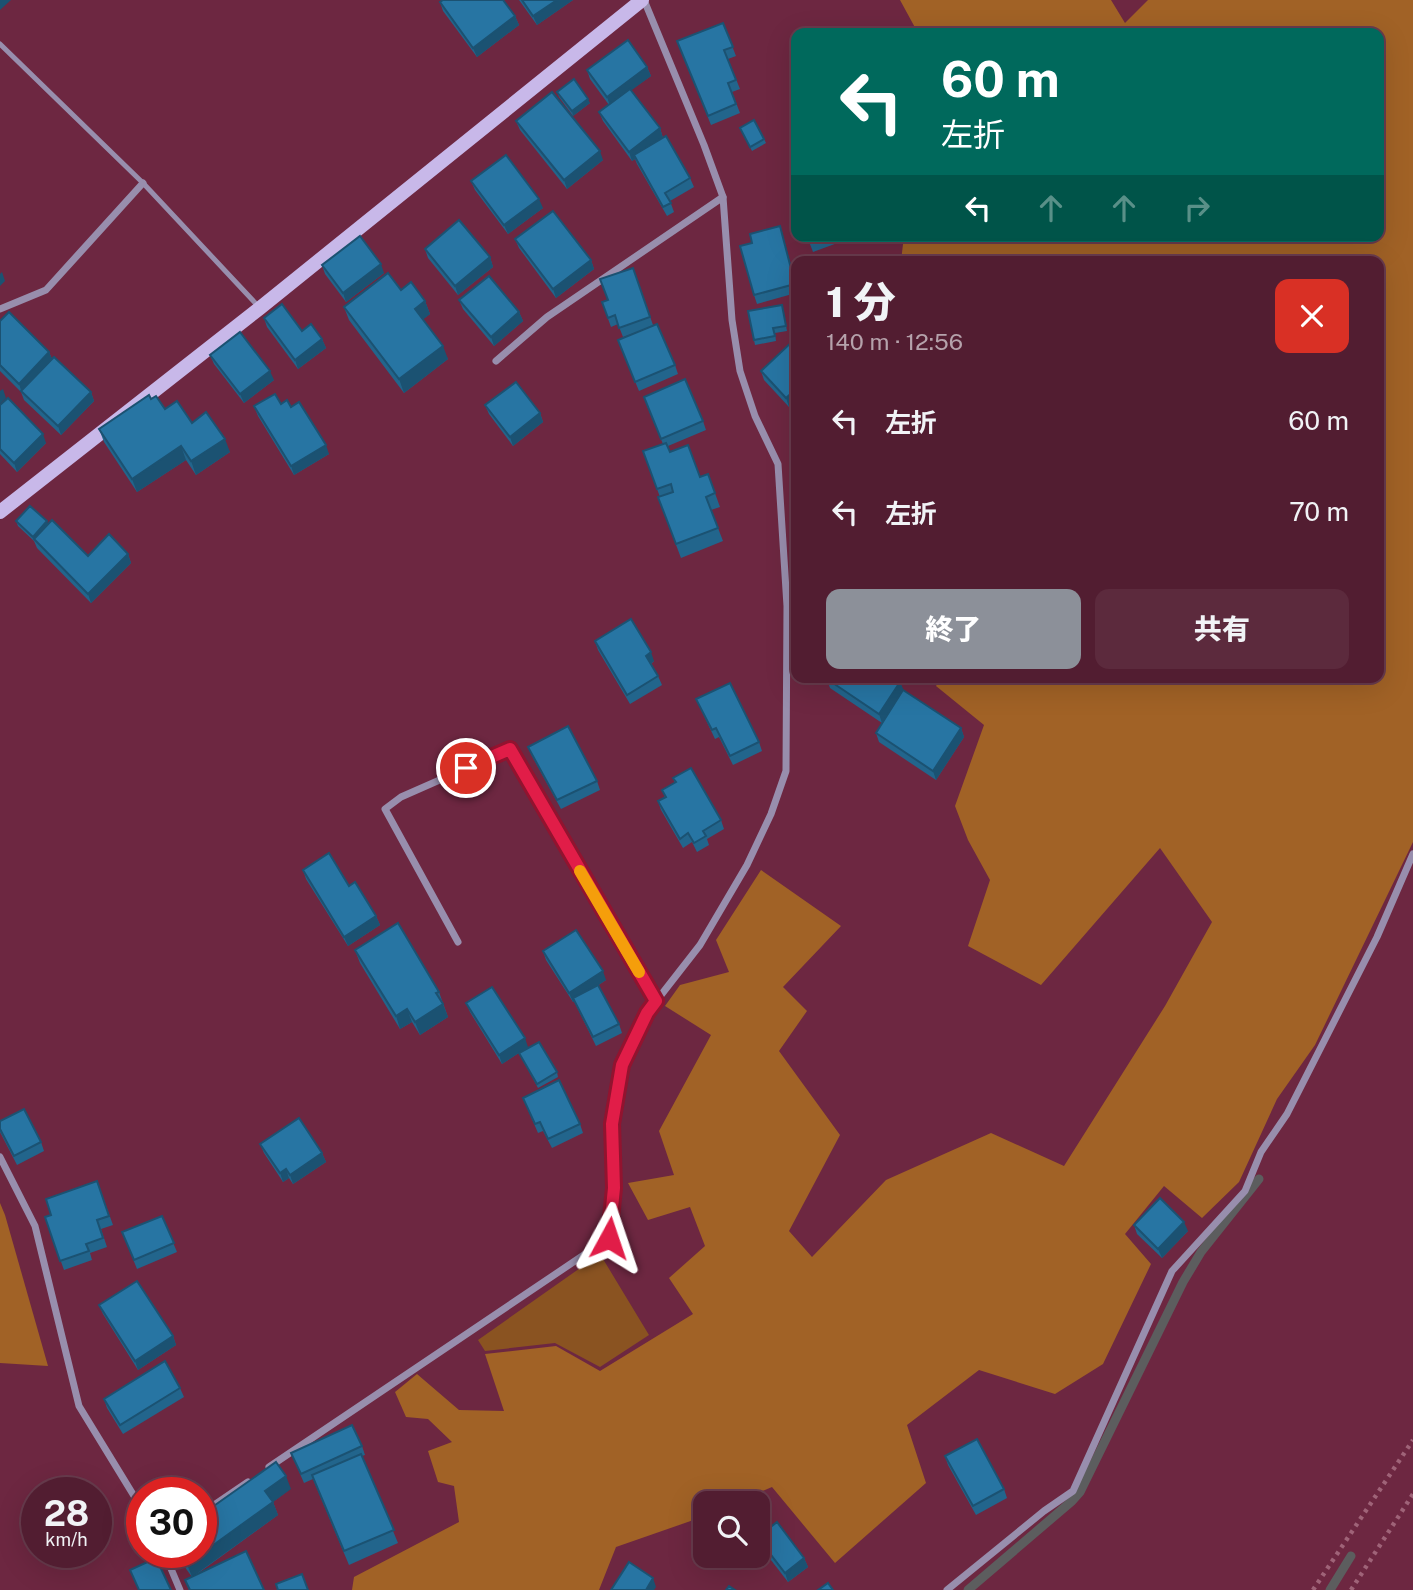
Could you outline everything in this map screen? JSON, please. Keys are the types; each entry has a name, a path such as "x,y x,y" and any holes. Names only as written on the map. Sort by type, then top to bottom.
{"street":[{"path":"0,512 260,308 643,0 723,197 732,320 740,371 755,416 778,464 787,606 786,771 771,814 747,865 700,945 647,1013 622,1065 612,1124 614,1188 609,1238 217,1503"},
{"path":"0,309 46,290 143,183"},
{"path":"496,361 547,317 723,197"},
{"path":"458,942 385,809 401,797 510,749 656,1001"},
{"path":"947,1590 1044,1511 1073,1491 1172,1271 1245,1191 1261,1152 1287,1114 1377,937 1413,855"},
{"path":"0,1157 35,1226 79,1406 126,1483"},
{"path":"171,1568 180,1590"}],"lane":[{"path":"0,44 143,183 260,308"}],"path":[{"path":"1313,1590 1413,1440"},
{"path":"1350,1590 1413,1494"}],"shaded area":[{"path":"900,0 1111,0 1125,23 1148,0 1413,0 1413,842 1315,1045 1277,1099 1239,1182 1202,1218 1164,1186 1125,1234 1151,1264 1103,1364 1055,1394 979,1370 907,1425 926,1483 835,1563 772,1487 762,1491 693,1491 693,1520 616,1547 599,1590 352,1590 354,1577 459,1522 454,1486 438,1482 428,1451 452,1442 428,1419 406,1417 395,1392 417,1374 459,1410 504,1411 485,1354 556,1346 600,1371 693,1314 669,1278 705,1246 690,1207 648,1220 628,1183 674,1175 659,1131 711,1035 665,1006 680,985 729,972 716,940 761,870 841,926 783,987 807,1011 779,1051 840,1135 789,1231 812,1257 886,1180 991,1133 1064,1166 1165,1006 1212,922 1160,848 1041,985 968,946 990,880 968,840 955,806 984,725 936,686 938,683 1384,683 1384,256 902,256 903,242 1384,242 1384,28 915,28"},
{"path":"0,1203 5,1215 48,1366 0,1363"},
{"path":"600,1254 649,1335 600,1367 555,1343 485,1351 478,1340"}],"building":[{"path":"503,0 515,16 473,48 440,2"},
{"path":"522,0 557,0 533,16"},
{"path":"723,23 733,47 724,50 736,80 728,83 736,104 708,116 677,41"},
{"path":"628,40 647,67 607,97 587,70"},
{"path":"574,79 588,99 572,111 557,92"},
{"path":"630,89 660,128 629,152 599,112"},
{"path":"552,92 600,151 564,180 516,121"},
{"path":"754,120 764,139 750,147 740,128"},
{"path":"666,136 690,178 665,193 671,203 663,207 634,155"},
{"path":"506,155 539,199 504,225 471,181"},
{"path":"553,211 591,260 553,289 515,239"},
{"path":"459,220 490,257 455,286 425,249"},
{"path":"780,226 791,269 791,285 754,295 740,246 752,243 750,234"},
{"path":"360,236 381,264 343,293 322,265"},
{"path":"633,268 650,317 619,328 615,315 608,318 602,302 608,300 600,279"},
{"path":"388,273 401,290 411,282 425,301 415,309 443,346 399,379 344,307"},
{"path":"489,276 519,312 491,337 459,300"},
{"path":"282,304 302,331 311,324 322,339 295,360 264,318"},
{"path":"782,305 786,326 773,328 775,336 754,340 748,311"},
{"path":"9,312 49,352 19,384 0,365 0,321"},
{"path":"657,324 675,365 635,382 618,340"},
{"path":"240,332 270,371 240,394 210,355"},
{"path":"791,343 791,394 786,398 761,371"},
{"path":"54,357 91,392 58,426 21,391"},
{"path":"685,379 703,421 661,439 644,397"},
{"path":"516,382 540,413 510,437 485,405"},
{"path":"275,394 281,404 287,400 291,407 299,402 326,445 291,466 254,406"},
{"path":"149,395 151,399 156,396 165,409 177,401 192,423 206,412 225,439 191,461 181,446 132,479 99,429"},
{"path":"8,398 43,434 14,463 0,449 0,405"},
{"path":"666,443 670,452 688,445 700,477 708,474 715,493 706,497 718,528 676,544 658,497 673,492 671,484 657,489 643,451"},
{"path":"30,506 47,521 33,537 16,521"},
{"path":"52,520 88,556 109,534 128,554 88,594 34,539"},
{"path":"631,619 651,652 646,656 658,676 627,695 595,641"},
{"path":"730,683 759,742 730,756 716,728 712,730 696,699"},
{"path":"833,683 899,683 879,714"},
{"path":"903,690 961,728 933,771 876,733"},
{"path":"568,726 597,781 557,800 528,747"},
{"path":"691,768 721,820 703,831 706,836 694,843 688,833 680,839 658,801 666,797 662,790 676,782 673,778"},
{"path":"329,853 349,886 355,882 376,916 344,937 303,870"},
{"path":"398,923 439,992 436,993 443,1004 415,1022 407,1009 396,1016 355,950"},
{"path":"576,930 603,971 569,993 543,951"},
{"path":"598,985 619,1024 593,1037 573,998"},
{"path":"492,987 525,1038 499,1055 466,1003"},
{"path":"539,1042 557,1072 537,1084 519,1053"},
{"path":"559,1080 580,1124 548,1139 540,1122 535,1124 523,1098"},
{"path":"24,1109 41,1142 14,1156 0,1129 0,1121"},
{"path":"299,1118 322,1153 290,1175 286,1169 280,1173 260,1144"},
{"path":"97,1181 109,1216 97,1220 103,1238 86,1244 89,1251 60,1261 45,1217 51,1215 46,1199"},
{"path":"1160,1198 1184,1222 1158,1249 1134,1225"},
{"path":"162,1216 174,1243 134,1260 122,1232"},
{"path":"137,1281 173,1336 135,1361 99,1305"},
{"path":"165,1361 180,1388 120,1425 104,1399"},
{"path":"352,1425 362,1446 301,1474 291,1453"},
{"path":"977,1439 1004,1489 973,1506 945,1456"},
{"path":"361,1454 394,1530 344,1551 312,1475"},
{"path":"276,1462 286,1476 265,1491 273,1502 217,1542 217,1504"},
{"path":"777,1522 804,1558 785,1573 770,1554 770,1528"},
{"path":"246,1551 264,1590 190,1590 185,1580 210,1568 217,1568 217,1565"},
{"path":"629,1562 653,1578 646,1590 611,1590"},
{"path":"161,1568 171,1590 139,1590 130,1570"},
{"path":"302,1574 308,1590 278,1590 276,1584"},
{"path":"828,1583 833,1590 818,1590"}],"waterway":[{"path":"968,1590 1080,1492 1183,1282 1201,1252 1259,1179"},
{"path":"1330,1590 1351,1556"}],"slow traffic":[{"path":"580,871 639,972"}],"route":[{"path":"466,768 510,749 656,1001 647,1013 622,1065 612,1124 614,1188 609,1238"}]}
